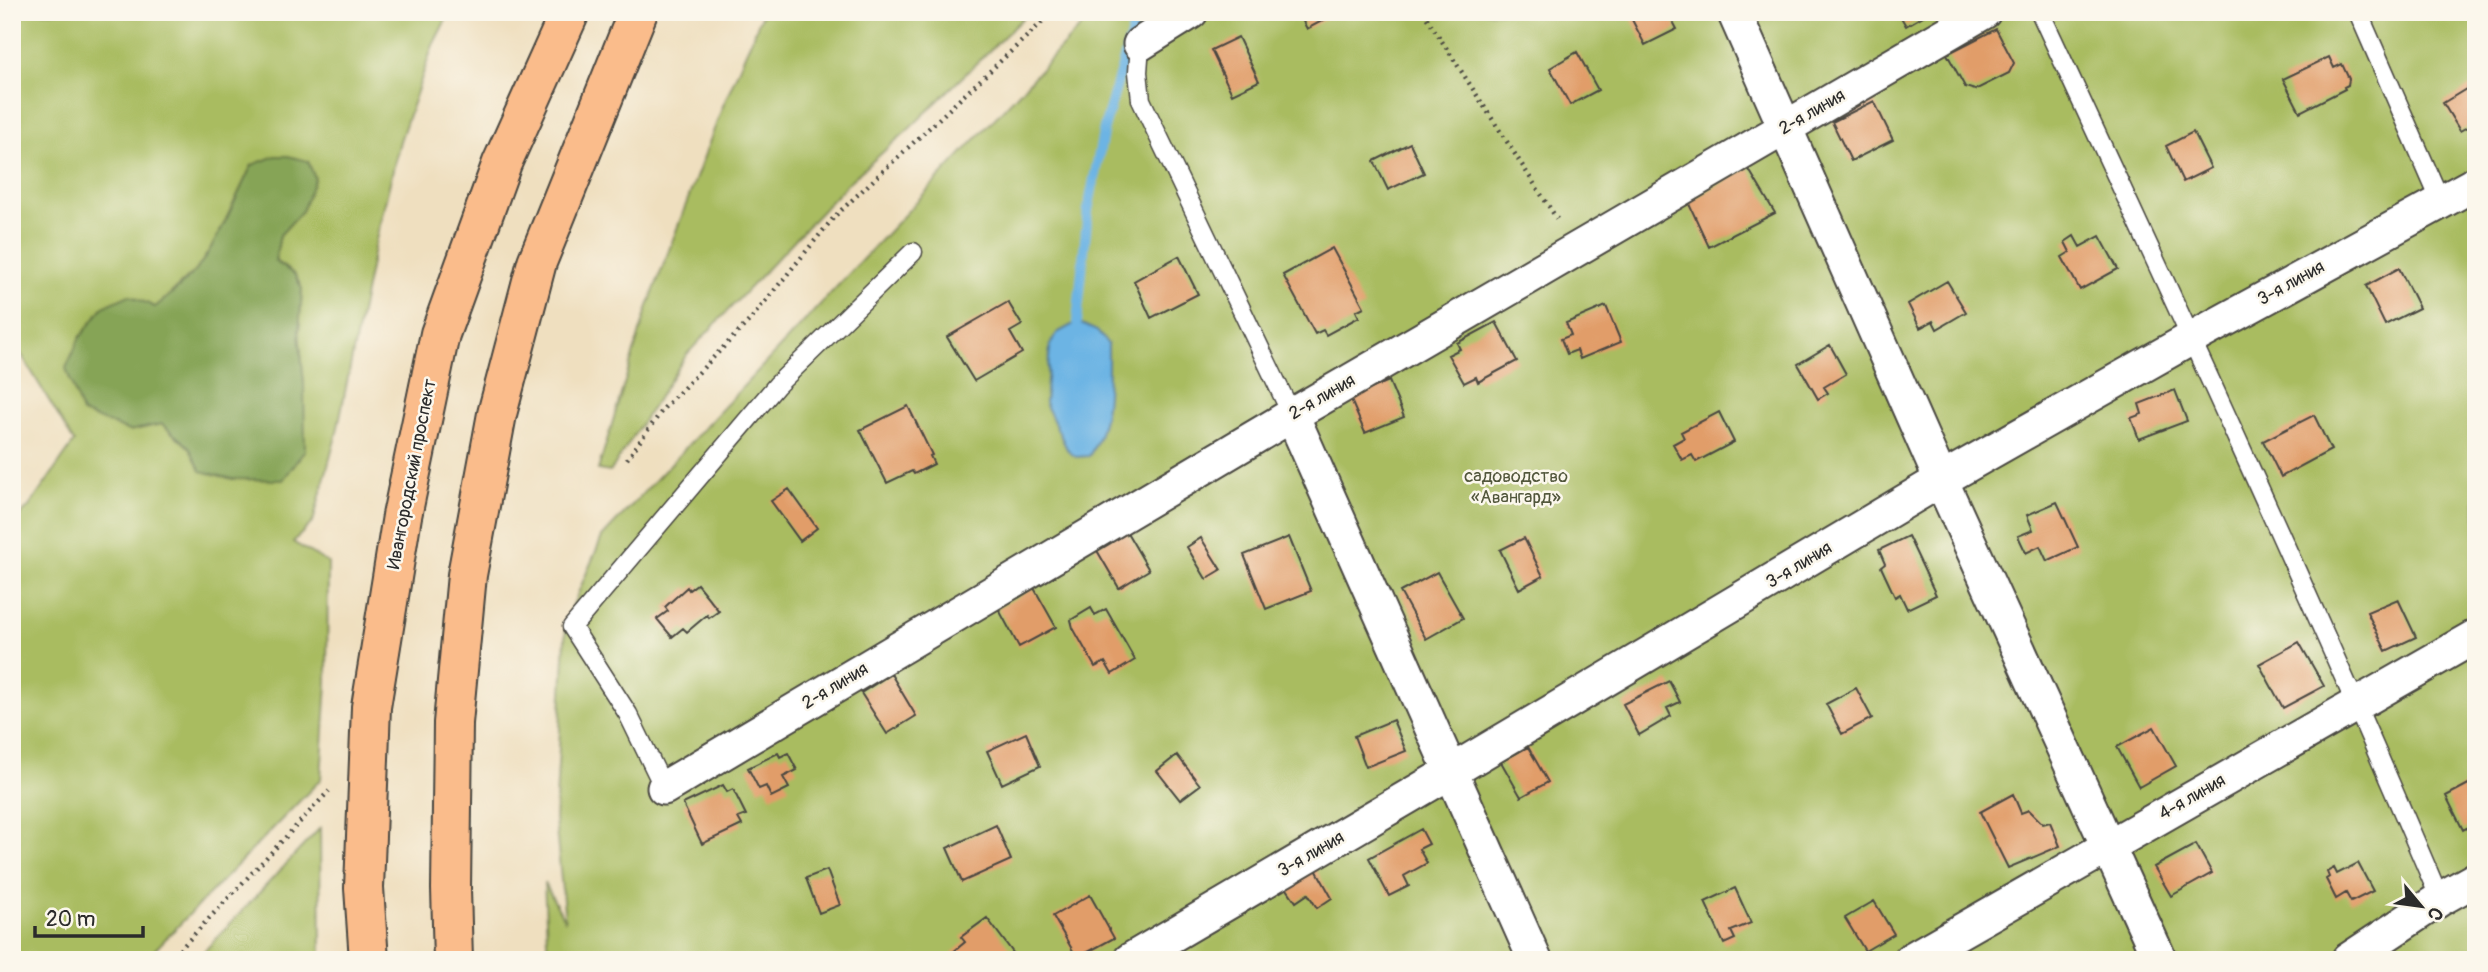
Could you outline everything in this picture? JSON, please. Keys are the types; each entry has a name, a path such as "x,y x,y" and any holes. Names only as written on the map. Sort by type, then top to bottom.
{"highway":[{"name":"Ивангородский проспект","path":"369,960 364,888 371,707 402,516 438,347 502,163 570,12"},
{"path":"453,960 453,723 467,575 497,414 537,262 638,12"}],"street":[{"path":"1140,44 1191,12"},
{"path":"1734,12 1941,480 2160,960"},
{"name":"2-я линия","path":"664,788 1292,415 1984,12"},
{"name":"3-я линия","path":"1130,960 1941,480 2192,338 2476,183"},
{"path":"1292,415 1535,960"},
{"name":"4-я линия","path":"1910,960 2476,636"},
{"path":"2348,960 2440,899 2476,879"}],"lane":[{"path":"2040,12 2192,338 2357,703 2440,899"},
{"path":"2358,12 2441,202"},
{"path":"1140,44 1138,72 1141,100 1292,415"},
{"path":"664,788 628,714 572,627 776,385 913,252"}],"path":[{"path":"627,459 664,408 750,320 835,216 1053,12"},
{"path":"1423,12 1577,249"},
{"path":"170,960 334,786"}],"green space":[{"path":"12,12 450,12 433,45 400,141 374,248 337,432 313,522 293,542 328,563 327,682 321,779 145,960 12,960 12,523 28,508 74,442 12,339","holes":["252,165 302,211 280,235 275,261 295,275 302,289 299,332 304,384 202,471 189,447 162,424 129,431 155,308 198,268 216,240"]},
{"path":"763,12 1029,12 908,130 850,181 687,354 610,472 598,470 647,309 722,108"},
{"name":"садоводство «Авангард»","path":"1100,12 2476,12 2476,960 548,960 544,882 565,921 555,819 566,621 602,537 1088,19"},
{"path":"275,156 308,161 315,178 302,211 280,235 275,261 295,275 302,289 299,332 304,384 305,450 283,480 232,479 201,471 189,447 162,424 129,431 82,413 66,368 79,339 103,307 129,295 155,307 189,277 214,242 252,165"},
{"path":"320,828 321,960 196,960"}],"water":[{"path":"1077,322 1097,331 1108,344 1108,373 1101,431 1089,456 1076,457 1068,451 1045,403 1050,346 1057,333"}],"building":[{"path":"1298,12 1339,12 1307,29"},
{"path":"1628,12 1668,12 1677,29 1645,45"},
{"path":"1898,12 1930,12 1906,26"},
{"path":"1996,29 2014,63 2009,73 1975,90 1965,87 1947,54"},
{"path":"1238,37 1259,81 1232,94 1211,50"},
{"path":"1577,52 1598,90 1570,105 1550,68"},
{"path":"2329,57 2334,68 2342,64 2349,79 2348,85 2300,112 2283,79"},
{"path":"2476,83 2476,122 2460,131 2443,103"},
{"path":"1874,101 1893,140 1851,161 1832,122"},
{"path":"2193,132 2211,168 2183,182 2166,146"},
{"path":"1410,143 1424,173 1388,190 1374,161"},
{"path":"1748,168 1775,213 1709,247 1688,202"},
{"path":"2074,236 2080,247 2100,236 2118,269 2080,290 2062,257 2070,252 2065,242"},
{"path":"1332,248 1364,307 1356,311 1359,317 1326,335 1323,330 1315,334 1283,275"},
{"path":"1179,256 1198,294 1151,318 1134,281"},
{"path":"2399,268 2419,308 2385,325 2366,286"},
{"path":"1947,281 1966,312 1937,329 1933,321 1920,328 1908,304"},
{"path":"1008,302 1022,325 1010,332 1022,353 974,381 947,337"},
{"path":"1606,306 1621,342 1580,359 1577,350 1567,354 1561,339 1571,335 1566,323"},
{"path":"1496,322 1517,361 1478,382 1476,377 1464,383 1448,355 1460,349 1457,343"},
{"path":"1830,345 1846,374 1824,387 1828,393 1818,399 1798,364"},
{"path":"1389,381 1404,417 1365,433 1350,398"},
{"path":"2175,390 2187,421 2139,439 2131,418 2142,414 2139,404"},
{"path":"908,406 934,464 887,483 860,430"},
{"path":"1719,412 1734,442 1696,462 1692,455 1682,460 1673,444 1684,438 1681,432"},
{"path":"2314,415 2331,450 2281,477 2263,441"},
{"path":"789,489 817,528 800,541 771,501"},
{"path":"2057,502 2078,547 2047,561 2040,546 2026,553 2018,536 2033,530 2027,515"},
{"path":"1125,529 1149,570 1119,588 1095,547"},
{"path":"1908,536 1936,595 1907,609 1900,594 1895,597 1881,567 1885,564 1879,550"},
{"path":"1289,537 1311,591 1266,609 1244,555"},
{"path":"1201,538 1221,570 1206,579 1187,547"},
{"path":"1524,538 1543,576 1519,589 1500,550"},
{"path":"1437,572 1463,618 1426,639 1400,592"},
{"path":"697,584 719,611 709,618 707,615 687,632 683,628 672,637 657,619 668,611 665,607 687,587 689,590"},
{"path":"1034,588 1056,627 1019,647 998,608"},
{"path":"2398,599 2416,637 2386,651 2367,612"},
{"path":"1091,608 1095,615 1106,609 1135,660 1112,674 1105,662 1095,667 1073,628 1071,620"},
{"path":"2299,642 2324,686 2283,708 2259,664"},
{"path":"891,674 916,716 887,734 861,693"},
{"path":"1669,681 1680,702 1667,708 1671,716 1639,735 1623,704"},
{"path":"1856,688 1872,718 1842,734 1826,704"},
{"path":"1393,720 1406,751 1366,767 1354,736"},
{"path":"2154,727 2176,766 2139,787 2117,747"},
{"path":"1026,733 1040,766 1002,784 987,751"},
{"path":"1528,747 1548,782 1521,797 1501,762"},
{"path":"778,753 780,757 788,753 797,770 783,777 789,788 771,797 766,786 759,789 748,768"},
{"path":"1177,755 1200,785 1180,800 1157,771"},
{"path":"2476,780 2476,823 2463,830 2446,796"},
{"path":"723,785 727,792 733,789 746,815 738,818 742,825 702,844 683,804"},
{"path":"2013,794 2021,813 2029,810 2043,824 2050,822 2060,846 2008,868 1980,812"},
{"path":"996,825 1011,860 962,882 947,848"},
{"path":"1421,829 1429,844 1419,849 1427,863 1404,876 1409,886 1389,896 1369,858"},
{"path":"2196,844 2212,873 2171,896 2154,867"},
{"path":"2358,863 2373,891 2351,902 2346,893 2336,899 2326,879 2329,877 2327,872 2334,868 2337,874"},
{"path":"1313,864 1332,898 1317,908 1308,894 1296,902 1283,883"},
{"path":"827,870 840,905 819,913 806,878"},
{"path":"1735,888 1751,923 1731,931 1735,939 1724,944 1705,902"},
{"path":"1090,895 1114,938 1077,958 1053,916"},
{"path":"1874,901 1894,934 1865,951 1845,918"},
{"path":"987,918 1014,954 1007,960 957,960 952,953 965,942 961,937"}],"waterway":[{"path":"1077,322 1088,210 1104,128 1138,12"}]}
